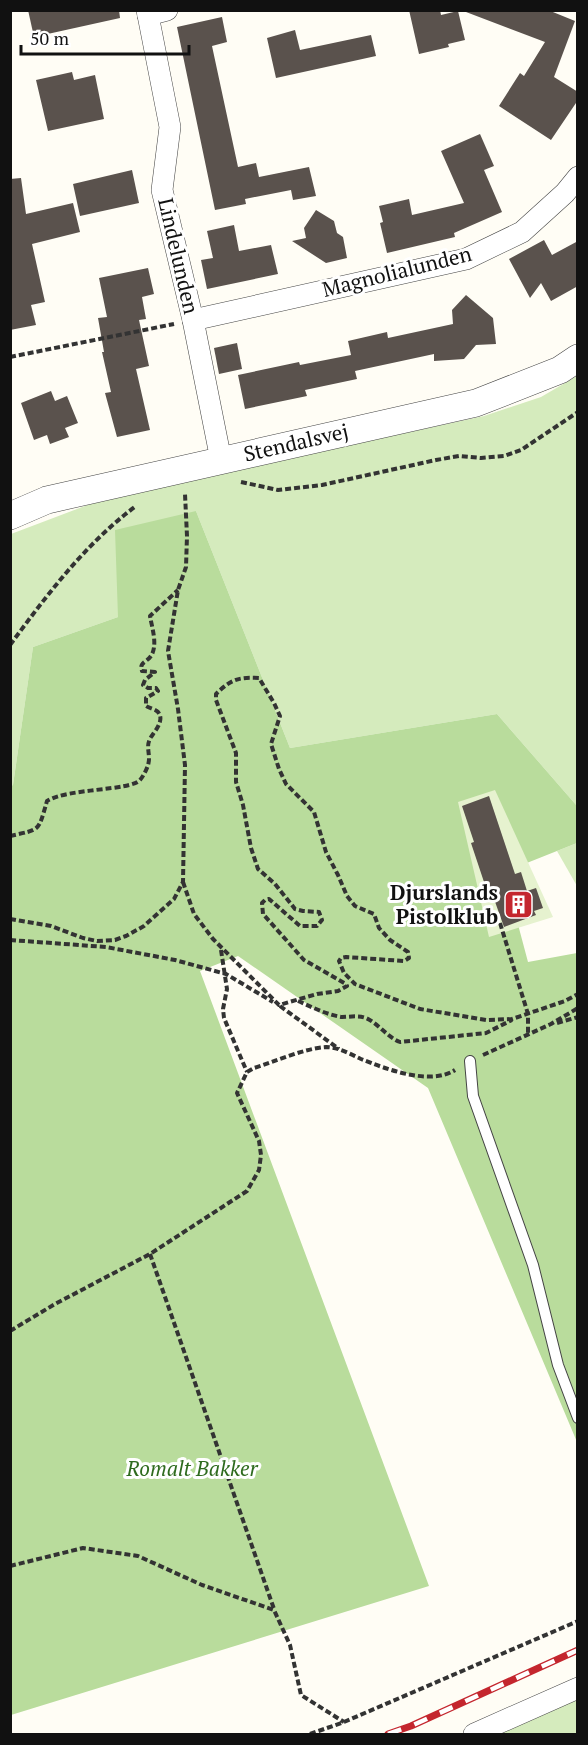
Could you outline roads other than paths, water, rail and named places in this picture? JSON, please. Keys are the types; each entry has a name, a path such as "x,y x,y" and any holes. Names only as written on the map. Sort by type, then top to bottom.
{"street":[{"name":"Lindelunden","path":"154,12 170,127 162,190 227,470"},
{"name":"Magnolialunden","path":"193,320 466,260 522,232 565,193 578,177"},
{"name":"Stendalsvej","path":"10,516 47,500 227,470 476,403 560,370 578,358"},
{"path":"474,1734 578,1688"}],"lane":[{"path":"470,1061 473,1095 533,1264 558,1365 578,1418"}],"railway":[{"path":"388,1734 411,1726 578,1650"}],"place":[{"name":"Djurslands Pistolklub","path":"519,905"}],"park label":[{"name":"Romalt Bakker","path":"192,1469"}]}
